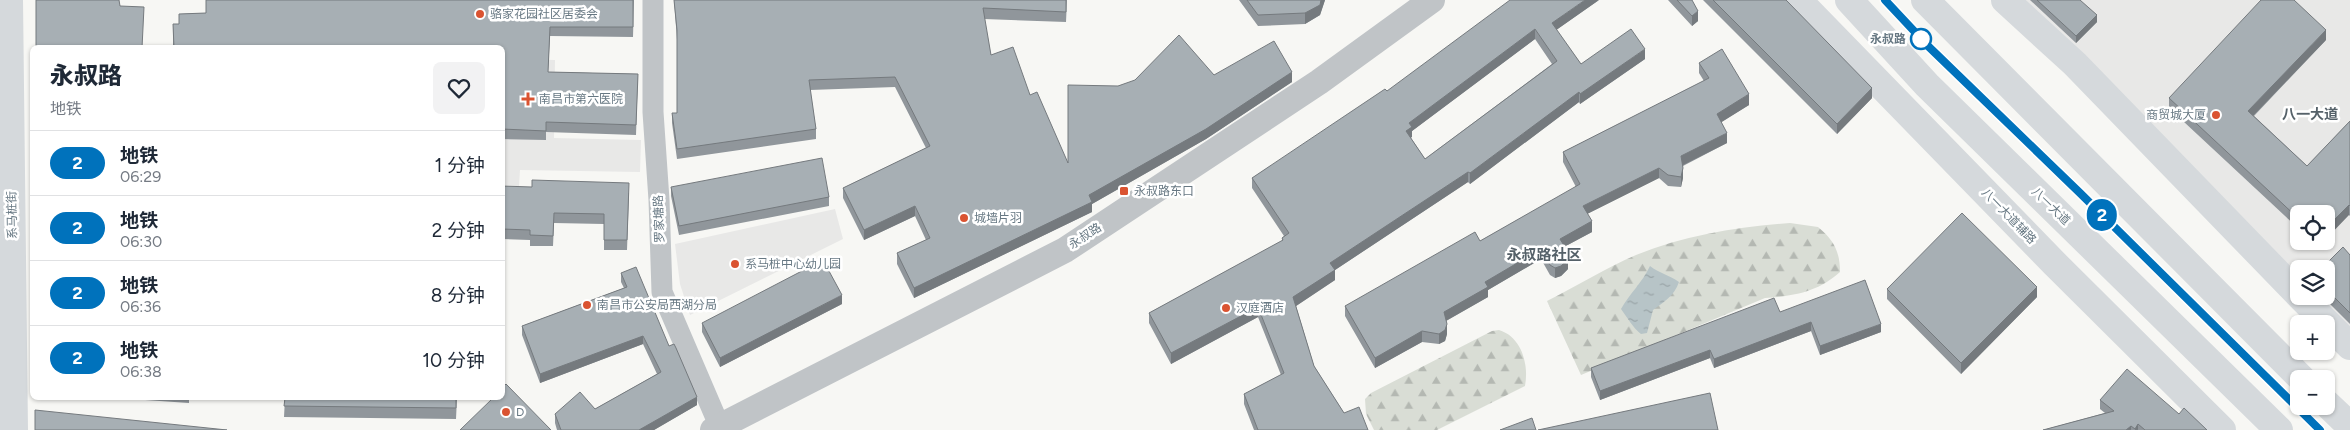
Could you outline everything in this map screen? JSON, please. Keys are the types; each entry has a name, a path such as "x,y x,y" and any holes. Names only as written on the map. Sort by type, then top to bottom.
{"main road":[{"name":"系马桩街","path":"10,0 14,430"},
{"name":"八一大道辅路","path":"1798,0 2055,264 2222,430"},
{"name":"八一大道","path":"1848,0 1927,85 2280,430"},
{"path":"1925,0 2293,370"},
{"path":"2005,0 2080,70 2290,286"},
{"path":"2309,305 2350,346"},
{"path":"2335,412 2350,426"}],"street":[{"name":"罗家塘路","path":"653,0 653,112 659,200 662,292 716,428"},
{"name":"永叔路","path":"716,428 1065,250 1319,82 1432,0"}],"shaded area":[{"path":"2024,0 2350,0 2350,329 2327,305 2335,305 2335,260 2290,260 2290,268"},
{"name":"南昌市第六医院","path":"505,59 555,60 554,138 641,140 640,172 520,170 519,186 505,185"},
{"name":"系马桩中心幼儿园","path":"835,209 843,239 690,315 680,284 675,244"}],"green space":[{"path":"1790,223 1818,227 1824,232 1837,252 1840,272 1832,279 1805,292 1765,298 1581,375 1547,301 1636,255 1673,242 1712,233"},
{"path":"1499,330 1513,339 1522,353 1526,369 1525,386 1437,430 1374,430 1366,414 1365,399 1371,393 1492,331"}],"water":[{"path":"1650,266 1679,282 1671,295 1653,310 1647,333 1641,334 1621,309"}],"building":[{"path":"36,0 119,0 120,6 144,7 142,45 36,45"},
{"path":"206,0 633,0 633,27 550,27 548,72 638,74 636,125 546,122 546,131 505,129 505,45 174,45 173,24 179,24 179,14 206,13"},
{"path":"674,0 1066,0 1066,12 983,8 991,55 1013,47 1030,95 1037,92 1068,163 1068,85 1118,86 1135,80 1179,35 1214,75 1274,41 1292,72 1206,129 1089,195 1092,202 914,288 897,253 930,238 915,206 864,230 843,188 930,146 895,77 809,80 816,129 677,149 672,113 677,113 677,30"},
{"path":"1247,0 1321,0 1320,5 1305,13 1258,15"},
{"path":"1510,0 1585,0 1552,23 1581,64 1631,29 1645,49 1580,94 1579,92 1470,173 1468,172 1330,263 1335,270 1293,297 1314,366 1344,413 1359,407 1368,430 1258,430 1244,394 1284,373 1258,307 1171,353 1149,313 1283,240 1282,238 1289,233 1252,178 1385,89 1387,91","holes":["1535,29 1557,61 1425,159 1406,131 1412,127 1409,123"]},
{"path":"1677,0 1692,0 1698,11 1692,16"},
{"path":"1713,0 1786,0 1872,88 1837,124"},
{"path":"2037,0 2080,0 2097,15 2076,36"},
{"name":"商贸城大厦","path":"2261,0 2294,0 2326,30 2248,111 2307,166 2350,121 2350,206 2335,219 2335,205 2290,205 2290,211 2169,98"},
{"path":"1722,49 1749,94 1717,114 1727,133 1681,156 1683,168 1681,177 1668,175 1659,168 1583,206 1592,221 1560,239 1568,252 1568,259 1561,266 1555,268 1550,265 1541,249 1485,282 1488,287 1444,312 1447,324 1445,330 1439,334 1422,331 1375,358 1345,306 1475,232 1480,241 1580,184 1563,152 1709,78 1699,63"},
{"path":"822,158 829,197 679,226 671,187"},
{"path":"532,180 629,183 627,240 604,240 604,214 554,213 553,236 530,235 530,230 505,229 505,186 532,187"},
{"path":"1962,213 2037,287 1961,363 1887,289"},
{"path":"2343,247 2350,255 2350,313 2335,298 2335,260 2330,260"},
{"path":"823,260 842,295 720,358 702,323"},
{"path":"636,267 669,346 674,344 697,397 639,430 561,430 555,414 580,392 595,409 661,372 643,336 540,374 522,326 627,287 621,273"},
{"path":"1865,280 1881,324 1820,346 1811,322 1714,359 1710,350 1600,391 1591,368 1774,298 1780,312"},
{"path":"2127,369 2179,414 2184,408 2207,430 2145,430 2138,424 2135,429 2131,426 2126,430 2043,430 2114,411 2100,400"},
{"name":"D","path":"505,385 551,430 460,430 491,400 505,400"},
{"path":"1710,393 1718,430 1538,430"},
{"path":"285,400 456,400 456,408 284,406"},
{"path":"35,410 227,430 35,430"},
{"path":"1532,418 1536,430 1500,430"}],"metro line":[{"name":"2","path":"1885,0 1929,47 2320,430"}],"place":[{"name":"骆家花园社区居委会","path":"480,14"},
{"name":"永叔路","path":"1921,39"},
{"name":"南昌市第六医院","path":"528,99"},
{"name":"商贸城大厦","path":"2216,115"},
{"name":"永叔路东口","path":"1124,191"},
{"name":"城墙片羽","path":"964,218"},
{"name":"系马桩中心幼儿园","path":"735,264"},
{"name":"南昌市公安局西湖分局","path":"587,305"},
{"name":"汉庭酒店","path":"1226,308"},
{"name":"D","path":"506,412"}],"district":[{"name":"八一大道","path":"2310,114"},
{"name":"永叔路社区","path":"1544,255"}]}
